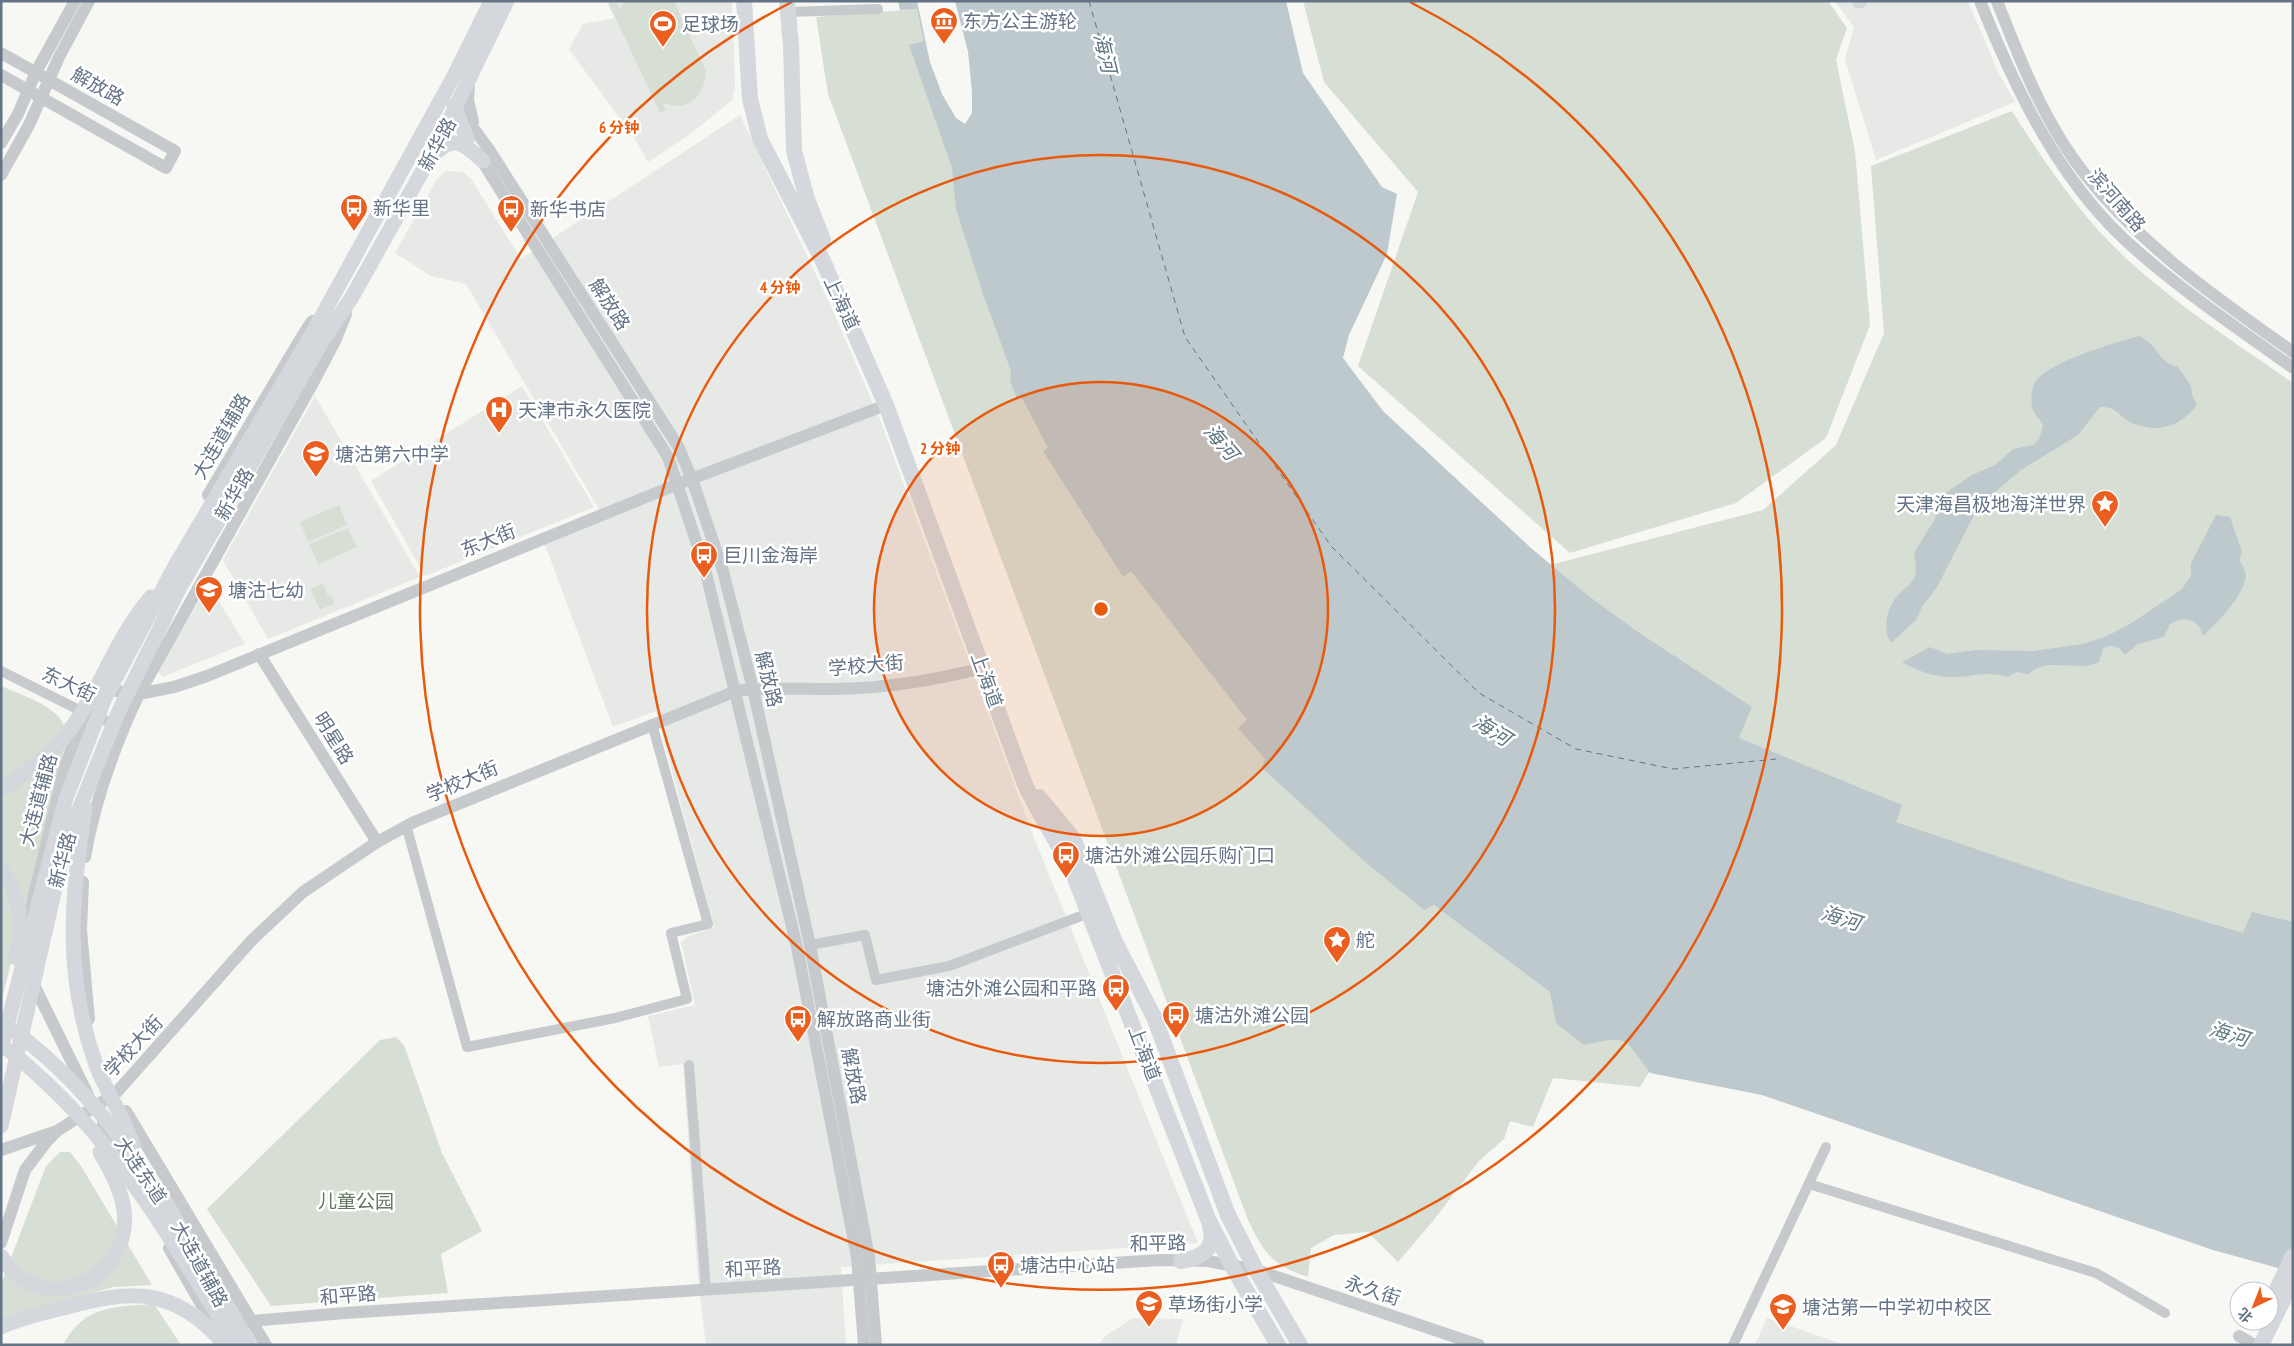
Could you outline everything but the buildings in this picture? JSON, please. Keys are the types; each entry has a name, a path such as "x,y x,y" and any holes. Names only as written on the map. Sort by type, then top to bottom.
{"main road":[{"name":"新华路","path":"1,1126 65,844 118,713 179,588 318,337 337,287 420,135 450,109 455,74 491,1"},
{"name":"新华路","path":"4,1020 57,828 77,766 105,698 175,566 318,337 352,297 426,164 450,109 470,80 507,1"},
{"name":"上海道","path":"744,1 750,98 760,139 823,261 886,404 1028,790 1065,854 1208,1219 1232,1266 1278,1345"},
{"name":"上海道","path":"787,6 794,151 807,199 890,403 1028,777 1041,800 1062,822 1073,838 1115,942 1154,1017 1228,1215 1256,1270 1300,1345"},
{"path":"450,109 472,136"},
{"path":"426,164 443,146 454,142 465,146 483,162"},
{"path":"1,790 47,755 72,729 132,621 175,566"},
{"path":"88,786 72,900 72,940 75,976 86,1031 97,1066 126,1127 138,1161"},
{"path":"1,869 14,888 20,914 1,1049"},
{"name":"大连东道","path":"4,1020 74,1083 138,1161 250,1345"},
{"name":"大连东道","path":"1,1044 44,1081 84,1122 125,1173 237,1345"},
{"path":"1,1256 14,1271 26,1280 46,1287 63,1288 79,1285 93,1279 116,1257 124,1232 123,1204 115,1180 84,1122"},
{"path":"1181,1261 1201,1256 1209,1249 1212,1236 1208,1219"},
{"path":"2261,1345 2286,1285 2293,1256"},
{"path":"1,1327 88,1301 109,1296 134,1295 160,1299 190,1312 209,1327 224,1345"}],"street":[{"path":"1,144 36,72 76,1"},
{"path":"1,175 42,98 74,27 90,1"},
{"name":"滨河南路","path":"1980,1 2021,96 2063,163 2101,214 2124,239 2161,270 2293,368"},
{"name":"滨河南路","path":"1997,1 2020,60 2049,120 2083,172 2127,223 2156,249 2293,352"},
{"path":"787,6 878,9"},
{"name":"解放路","path":"1,54 175,151 166,168 1,76"},
{"path":"470,80 469,109 472,136"},
{"name":"解放路","path":"472,136 483,162 668,457 678,484 704,565 736,690 797,947 868,1284 862,1318 864,1345"},
{"name":"解放路","path":"472,136 678,446 692,479 723,571 753,689 810,944 868,1284 876,1345"},
{"name":"大连道辅路","path":"224,1345 176,1261 94,1107 36,992 26,967 27,922 64,771 87,714 201,507 300,338 337,287"},
{"name":"大连道辅路","path":"266,1345 116,1093 98,1055 89,1019 81,930 84,864 91,824 102,784 123,727 139,694 336,339 352,297"},
{"name":"东大街","path":"101,688 139,694 174,687 207,676 678,484 886,404"},
{"name":"明星路","path":"259,654 377,842"},
{"name":"学校大街","path":"57,1131 116,1093 264,929 303,892 377,842 403,828 481,793 736,690 882,686 983,668"},
{"name":"东大街","path":"1,671 87,714 123,727"},
{"path":"403,828 408,832 467,1048 615,1018 687,999 671,933 708,924 652,724"},
{"path":"810,944 865,935 876,980 949,966 1089,913"},
{"path":"689,1065 706,1290"},
{"path":"1,1150 57,1131"},
{"path":"1,1243 25,1170 47,1140 57,1131"},
{"path":"1733,1345 1826,1147"},
{"path":"1809,1184 2096,1273 2165,1313"},
{"name":"和平路","path":"212,1324 345,1313 706,1290 868,1284 882,1283 893,1278 1080,1264 1207,1261 1256,1270"},
{"name":"永久街","path":"1256,1270 1478,1345"},
{"path":"2244,1340 2254,1345"}],"shaded area":[{"path":"606,1 732,1 735,87 732,100 690,134 648,162 635,139 569,49 583,24 615,18"},
{"path":"1835,1 1968,1 1998,72 2015,102 1876,160 1845,59 1854,27"},
{"path":"740,115 830,304 879,417 1033,835 1198,1243 841,1267 846,1345 706,1345 698,1279 683,1064 659,1067 648,1016 695,1005 681,942 689,936 714,927 656,711 613,727 541,534 599,509 466,284 431,276 395,253 437,179 446,171 463,172 471,179 521,259"},
{"name":"天津市永久医院","path":"522,386 594,507 425,576 371,481"},
{"name":"塘沽第六中学","path":"315,396 420,577 268,639 223,560"},
{"name":"塘沽七幼","path":"209,585 245,644 162,677 157,670"},
{"name":"草场街小学","path":"1133,1318 1183,1319 1176,1345 1099,1345 1104,1337"},
{"name":"塘沽第一中学初中校区","path":"1767,1318 1845,1345 1755,1345"}],"green space":[{"path":"616,1 620,10 624,1 674,1 706,71 702,88 693,100 679,106 662,102 666,110 660,113 609,4"},
{"path":"1303,1 1828,1 1847,28 1836,60 1855,151 1870,325 1826,438 1736,503 1570,553 1358,366 1418,192 1324,82"},
{"path":"929,8 1655,1062 1640,1087 1553,1078 1533,1127 1510,1121 1504,1139 1479,1161 1433,1221 1398,1262 1368,1232 1334,1235 1311,1248 1308,1277 1286,1268 1270,1256 1259,1241 1248,1220 828,94 816,17"},
{"path":"2012,111 2064,188 2099,231 2120,253 2192,312 2293,383 2293,951 1908,835 1726,738 1542,567 1763,510 1836,445 1884,333 1871,166"},
{"path":"339,505 347,525 308,542 300,522"},
{"path":"348,528 357,547 318,564 309,544"},
{"path":"323,583 328,596 331,595 335,603 320,610 310,589"},
{"path":"1,686 27,697 54,712 65,728 66,742 1,1003"},
{"name":"儿童公园","path":"396,1037 404,1045 442,1153 482,1231 441,1254 448,1293 271,1306 207,1209 380,1040"},
{"path":"60,1152 70,1152 81,1166 152,1285 113,1287 1,1320 1,1284 46,1166"},
{"path":"154,1304 181,1345 63,1345 80,1322 90,1315 113,1308"}],"water":[{"name":"海河","path":"898,1 1286,1 1303,73 1382,187 1397,194 1387,254 1349,335 1343,358 1383,411 1531,548 1586,594 1635,630 1752,707 1739,738 1902,805 1896,822 2073,882 2243,933 2252,912 2293,922 2293,1272 2213,1250 1762,1095 1650,1073 1635,1052 1624,1042 1618,1040 1584,1045 1556,1023 1550,992 1434,905 1424,910 1364,861 1262,768 1265,759 1238,728 1247,720 1131,571 1123,577 1043,451 1048,448 1022,398 1017,399 1010,381 1011,371 983,294 956,209 952,168 909,45 924,41 917,9 900,10"},
{"path":"2139,336 2150,344 2167,362 2178,367 2191,386 2192,395 2197,405 2178,422 2156,428 2132,423 2112,409 2100,407 2078,435 2021,470 1995,492 1974,515 1937,587 1922,607 1916,620 1891,643 1886,625 1888,612 1897,596 1909,585 1915,576 1914,553 1935,519 1938,506 1944,494 1972,475 1995,465 2013,449 2033,445 2039,439 2043,426 2033,410 2031,398 2034,384 2041,376 2052,368 2082,354"},
{"path":"2216,515 2230,517 2242,552 2239,560 2245,570 2245,579 2238,597 2203,636 2198,625 2194,622 2190,620 2175,621 2170,624 2164,637 2138,644 2125,655 2118,648 2109,646 2103,649 2099,662 2087,666 2046,666 2040,667 2029,674 2017,672 2007,677 1987,674 1957,677 1935,675 1915,669 1902,662 1930,647 1947,654 1976,650 2033,651 2083,644 2107,636 2130,624 2182,589 2191,576 2191,563"}],"pier":[{"path":"917,1 955,1 968,52 972,92 972,113 965,124 956,118 942,94 930,62"}],"ferry route":[{"path":"1089,1 1185,337 1331,546 1479,693 1576,749 1673,769 1776,759"}],"place":[{"name":"东方公主游轮","path":"944,45"},
{"name":"足球场","path":"663,48"},
{"name":"新华里","path":"354,232"},
{"name":"新华书店","path":"511,233"},
{"name":"天津市永久医院","path":"499,434"},
{"name":"塘沽第六中学","path":"316,478"},
{"name":"天津海昌极地海洋世界","path":"2105,528"},
{"name":"巨川金海岸","path":"704,579"},
{"name":"塘沽七幼","path":"209,614"},
{"name":"塘沽外滩公园乐购门口","path":"1066,879"},
{"name":"舵","path":"1337,964"},
{"name":"塘沽外滩公园和平路","path":"1116,1012"},
{"name":"塘沽外滩公园","path":"1176,1039"},
{"name":"解放路商业街","path":"798,1043"},
{"name":"塘沽中心站","path":"1001,1289"},
{"name":"草场街小学","path":"1149,1328"},
{"name":"塘沽第一中学初中校区","path":"1783,1331"}]}
